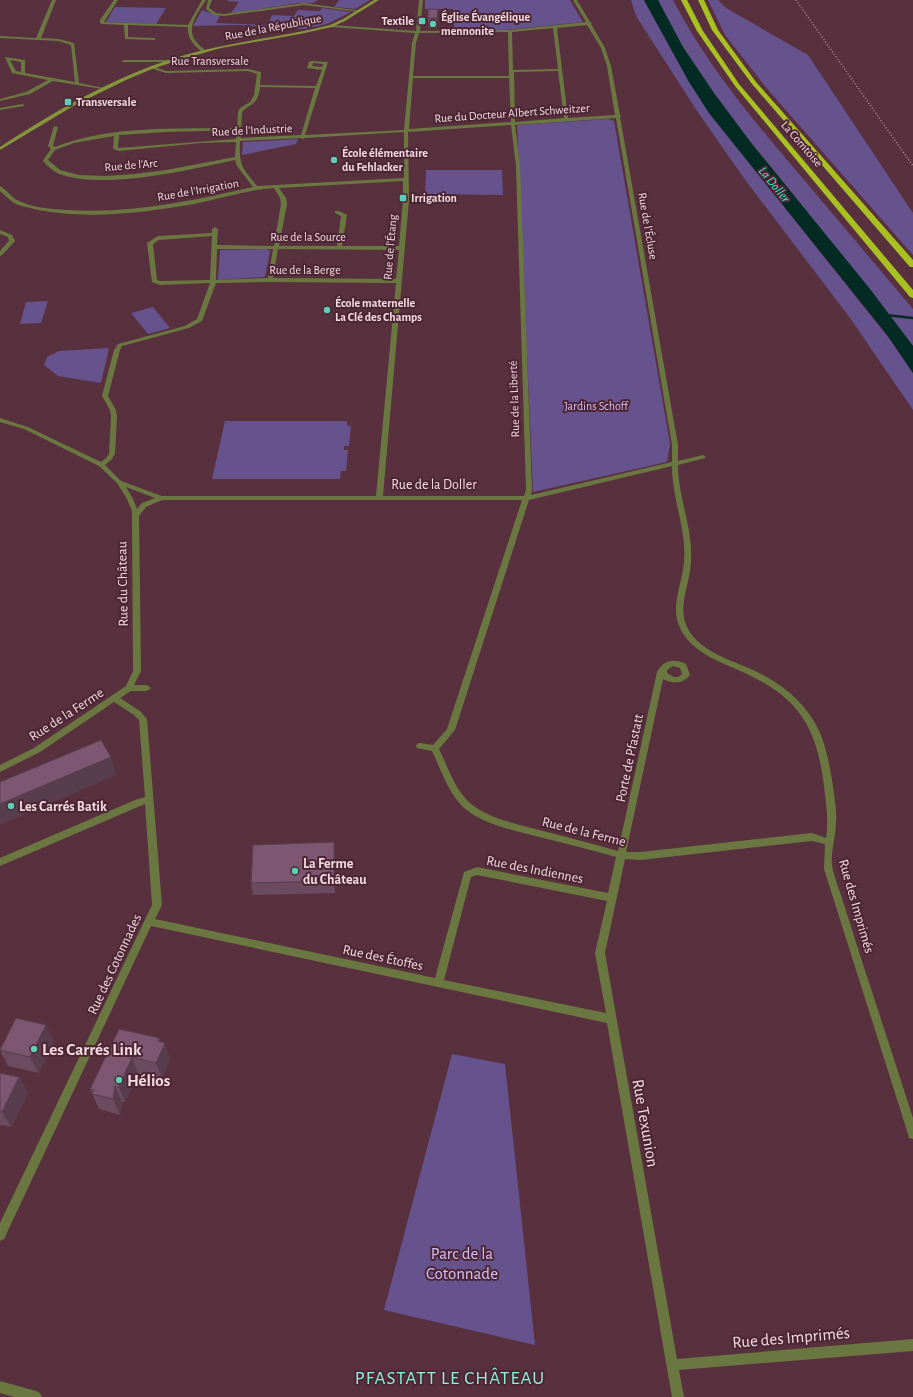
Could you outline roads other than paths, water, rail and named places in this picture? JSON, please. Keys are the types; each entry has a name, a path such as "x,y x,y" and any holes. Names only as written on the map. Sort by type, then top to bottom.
{"highway":[{"name":"La Comtoise","path":"684,0 700,31 737,85 913,295"},
{"name":"La Comtoise","path":"700,0 715,30 754,83 913,265"}],"main road":[{"name":"Rue de la République","path":"0,149 51,115 102,88 152,67 204,51 331,26 377,0"}],"street":[{"path":"38,39 54,0"},
{"path":"116,0 101,22 189,26"},
{"path":"204,0 189,26 188,35 192,42 204,51"},
{"path":"210,0 207,8 209,11 224,15 293,5 318,5 359,11"},
{"path":"318,5 321,0"},
{"name":"Rue de l'Étang","path":"379,497 406,198 406,131 414,44 418,32 421,0"},
{"name":"Rue de l'Écluse","path":"575,0 590,23 603,48 609,66 675,445 676,464"},
{"path":"331,26 418,32 510,31 590,23"},
{"path":"126,24 126,38 154,39"},
{"path":"555,26 566,119"},
{"name":"Rue de la Liberté","path":"435,748 451,730 529,490 518,166 513,123 510,31"},
{"path":"0,37 65,41 73,44 77,84"},
{"path":"0,57 23,60 23,74"},
{"path":"7,58 14,72 102,88"},
{"name":"Rue de la République","path":"124,61 169,61"},
{"name":"Rue Transversale","path":"152,67 166,72 255,71 259,73 255,101 242,109 240,112 237,158"},
{"path":"303,138 324,69"},
{"path":"512,71 561,70"},
{"path":"412,77 512,77"},
{"path":"0,100 28,93 52,80"},
{"path":"257,86 318,87"},
{"path":"0,109 22,105"},
{"name":"Rue du Docteur Albert Schweitzer","path":"406,131 618,116"},
{"name":"Rue de l'Arc","path":"56,127 50,146 53,148 46,156 48,165 76,176 95,178 139,176 237,158"},
{"path":"53,148 84,138 117,134 239,129"},
{"name":"Rue de l'Industrie","path":"117,134 115,149 119,150 406,131"},
{"path":"237,158 239,166 256,188"},
{"name":"Rue de l'Irrigation","path":"0,188 16,202 28,206 46,210 93,213 148,209 235,194 256,188 276,188 405,179"},
{"path":"270,280 284,204 283,198 276,188"},
{"path":"337,212 344,215 339,248"},
{"name":"Rue de la Berge","path":"214,247 215,231 158,238 150,243 154,281 160,283 213,283 270,280 398,281"},
{"path":"0,232 10,236 12,241 0,254"},
{"path":"101,465 109,459 112,454 114,416 113,410 105,396 117,350 120,345 194,324 200,320 213,283 214,247"},
{"name":"Rue de la Source","path":"214,247 402,248"},
{"name":"Rue du Château","path":"0,420 26,428 101,465 118,482 130,499 135,516 137,671 129,688"},
{"name":"Rue de la Doller","path":"161,498 527,498 703,457"},
{"name":"Rue des Imprimés","path":"676,464 675,475 688,554 678,607 680,618 685,631 705,651 771,682 792,698 812,723 823,747 828,773 832,823 827,855 828,869 913,1134"},
{"name":"Rue du Château","path":"118,482 161,498"},
{"path":"135,516 144,505 161,498"},
{"name":"Porte de Pfastatt","path":"621,855 663,668"},
{"path":"129,688 147,688"},
{"name":"Rue de la Ferme","path":"0,769 37,750 129,688"},
{"name":"Rue des Cotonnades","path":"0,1234 157,905 143,719 137,713 114,698"},
{"path":"420,746 435,748"},
{"name":"Rue de la Ferme","path":"435,748 457,796 475,812 488,819 621,855 641,856 812,837 829,842"},
{"path":"0,862 138,802 150,799"},
{"name":"Rue Texunion","path":"621,855 600,952 678,1397"},
{"name":"Rue des Indiennes","path":"438,983 467,875 478,871 612,898"},
{"name":"Rue des Étoffes","path":"149,922 611,1019"},
{"name":"Rue des Imprimés","path":"673,1365 913,1345"},
{"path":"0,1387 36,1397"}],"water":[{"name":"La Doller","path":"644,0 658,0 683,47 714,93 752,144 870,289 913,346 913,373 888,336 709,113 689,82"}],"waterway":[{"path":"886,315 913,318"}],"railway":[{"path":"796,0 913,166"}],"place":[{"name":"Textile","path":"422,21"},
{"name":"Église Évangélique mennonite","path":"433,24"},
{"name":"Transversale","path":"68,102"},
{"name":"École élémentaire du Fehlacker","path":"334,160"},
{"name":"Irrigation","path":"403,198"},
{"name":"École maternelle La Clé des Champs","path":"327,310"},
{"name":"Les Carrés Batik","path":"11,806"},
{"name":"La Ferme du Château","path":"295,871"},
{"name":"Les Carrés Link","path":"34,1049"},
{"name":"Hélios","path":"119,1080"}],"district":[{"name":"PFASTATT LE CHÂTEAU","path":"450,1377"}],"park label":[{"name":"Jardins Schoff","path":"596,406"},
{"name":"Parc de la Cotonnade","path":"462,1263"}]}
